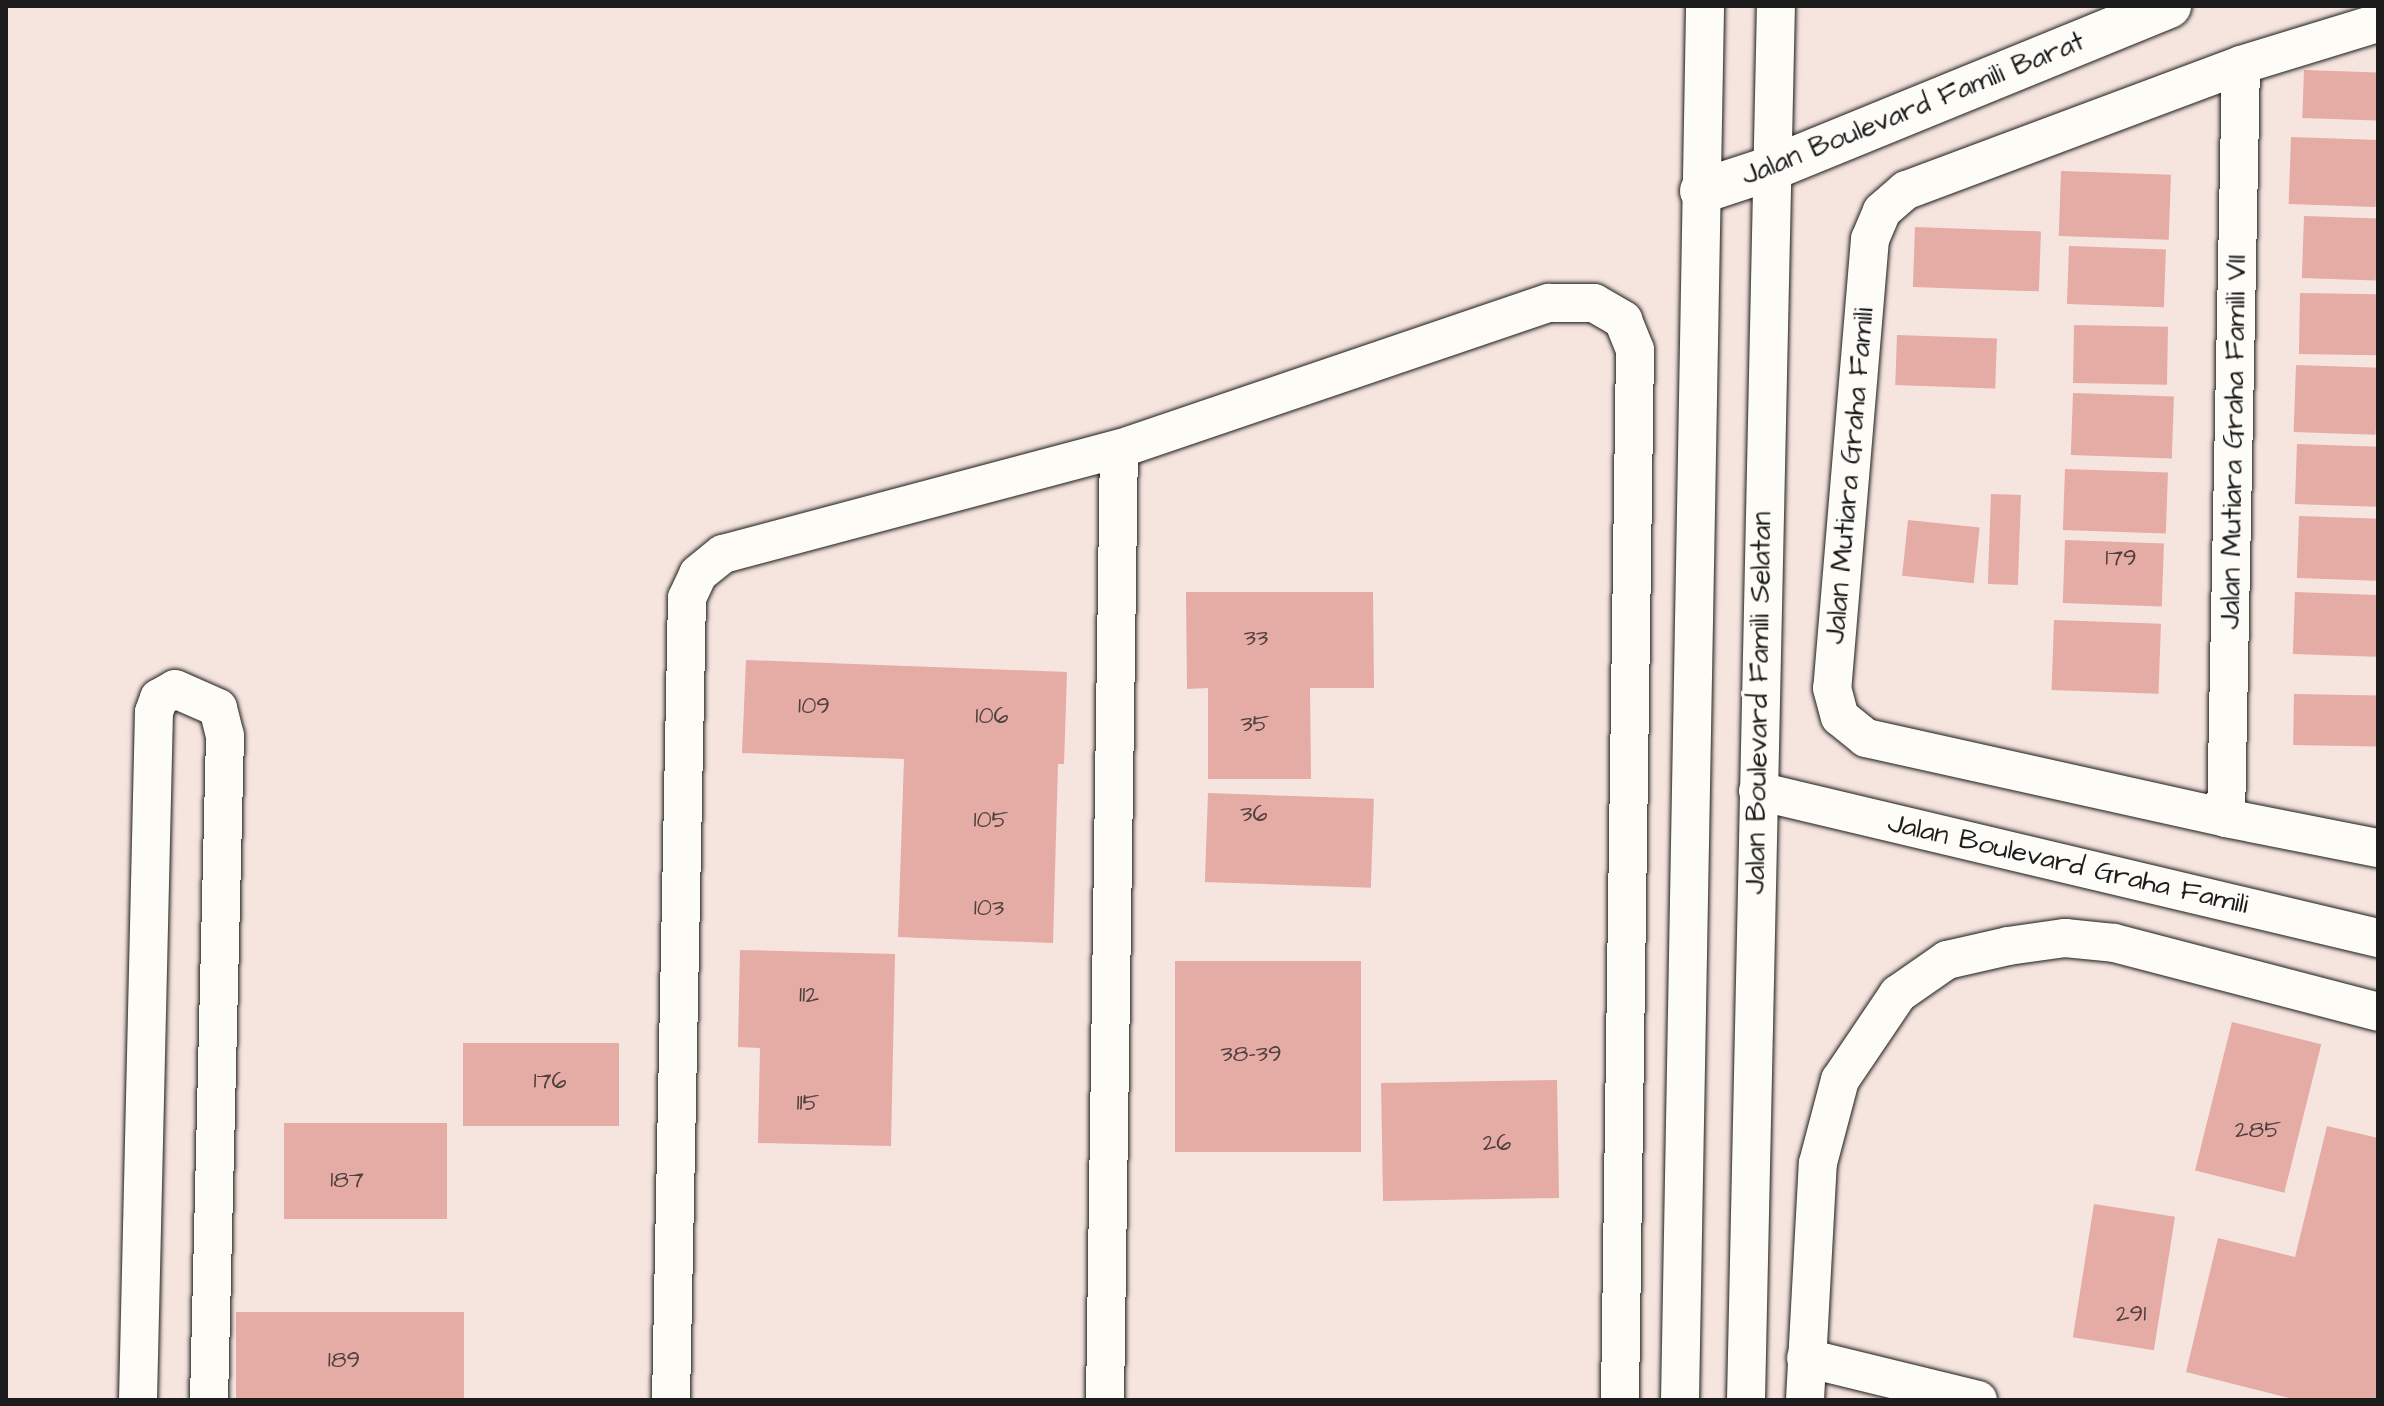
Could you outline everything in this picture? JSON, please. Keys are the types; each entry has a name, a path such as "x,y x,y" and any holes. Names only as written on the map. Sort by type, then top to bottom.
{"street":[{"path":"1680,1400 1705,6"},
{"name":"Jalan Boulevard Famili Selatan","path":"1746,1400 1776,6"},
{"name":"Jalan Boulevard Famili Barat","path":"1702,191 1772,168 2169,6"},
{"name":"Jalan Mutiara Graha Famili","path":"2378,23 2241,65 1906,190 1882,211 1870,239 1832,688 1840,717 1866,738 2226,818 2378,848"},
{"name":"Jalan Mutiara Graha Famili VII","path":"2226,818 2241,65"},
{"path":"671,1400 687,598 698,574 723,554 1119,449 1549,303 1594,303 1623,320 1635,350 1620,1400"},
{"path":"1105,1400 1119,449"},
{"path":"138,1400 154,712 159,698 175,689 218,708 225,736 209,1400"},
{"name":"Jalan Boulevard Graha Famili","path":"1758,791 2378,938"},
{"path":"1805,1400 1818,1163 1840,1080 1898,994 1947,960 2008,946 2065,938 2114,943 2378,1012"},
{"path":"1806,1358 1978,1400"}],"building":[{"path":"2304,70 2378,73 2376,121 2302,118"},
{"path":"2291,137 2378,140 2376,207 2289,204"},
{"path":"2061,171 2171,175 2169,240 2059,236"},
{"path":"2304,216 2378,219 2376,281 2302,278"},
{"path":"1915,227 2041,231 2039,291 1913,287"},
{"path":"2069,246 2166,249 2164,307 2067,304"},
{"path":"2300,293 2378,294 2377,355 2299,354"},
{"path":"2074,325 2168,327 2167,385 2073,383"},
{"path":"1897,335 1997,338 1995,388 1895,385"},
{"path":"2296,365 2378,368 2376,435 2294,432"},
{"path":"2073,393 2174,397 2172,458 2071,455"},
{"path":"2297,444 2378,447 2376,507 2295,504"},
{"path":"2065,469 2168,473 2166,534 2063,530"},
{"path":"1991,494 2021,495 2018,585 1988,584"},
{"path":"2299,516 2378,519 2376,581 2297,578"},
{"path":"1908,520 1980,528 1974,583 1902,576"},
{"path":"2065,540 2164,543 2162,606 2063,603"},
{"path":"1186,592 1373,592 1374,688 1310,688 1311,779 1208,779 1208,688 1187,689"},
{"path":"2295,592 2378,595 2376,657 2293,654"},
{"path":"2054,620 2161,624 2158,694 2052,690"},
{"path":"746,660 1067,672 1064,764 1058,764 1053,943 898,937 904,759 742,753"},
{"path":"2294,694 2378,695 2377,746 2293,745"},
{"path":"1208,793 1374,799 1371,888 1205,882"},
{"path":"740,950 895,954 891,1146 758,1143 760,1048 738,1047"},
{"path":"1175,961 1361,961 1361,1152 1175,1152"},
{"path":"2232,1022 2321,1044 2284,1193 2195,1170"},
{"path":"463,1043 619,1043 619,1126 463,1126"},
{"path":"1557,1080 1559,1198 1383,1201 1381,1083"},
{"path":"284,1123 447,1123 447,1219 284,1219"},
{"path":"2327,1126 2378,1138 2378,1400 2297,1400 2186,1372 2218,1238 2295,1257"},
{"path":"2094,1204 2175,1217 2154,1350 2073,1337"},
{"path":"236,1312 464,1312 464,1400 236,1400"}]}
